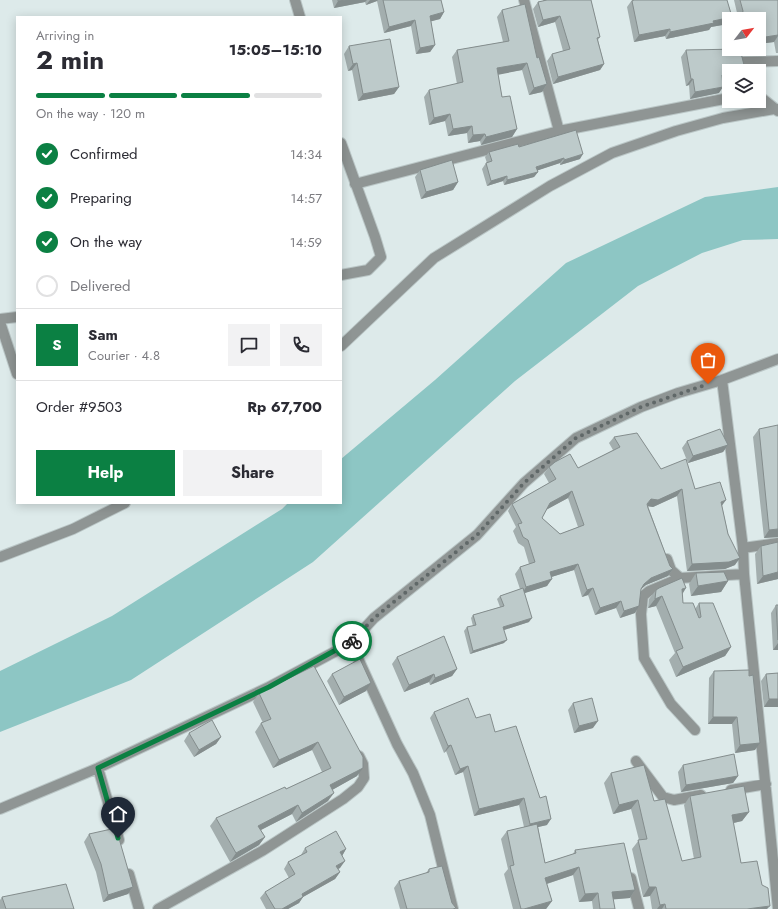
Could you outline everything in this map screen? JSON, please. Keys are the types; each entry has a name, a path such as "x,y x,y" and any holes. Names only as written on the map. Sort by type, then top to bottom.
{"street":[{"path":"295,0 300,16"},
{"path":"524,0 559,131"},
{"path":"761,64 778,61"},
{"path":"355,184 559,131 722,99"},
{"path":"766,101 777,110"},
{"path":"342,345 434,258 550,186 612,153 676,131 723,118 777,110"},
{"path":"342,146 381,257 368,270 342,275"},
{"path":"0,319 16,317"},
{"path":"0,322 16,371"},
{"path":"0,809 98,768 312,668 351,642 374,618 477,535 524,483 576,438 641,407 678,393 722,380 778,359"},
{"path":"722,380 743,548 744,574 778,909"},
{"path":"0,556 73,529 123,504"},
{"path":"743,548 778,543"},
{"path":"662,548 671,570 680,578"},
{"path":"695,730 671,704 644,658 641,614 643,596 649,591 680,578 744,574"},
{"path":"351,642 397,744 414,773 430,815 453,909"},
{"path":"158,909 262,851 343,799 358,787 364,778 363,764 356,751"},
{"path":"636,761 663,797 674,800 766,784"},
{"path":"98,768 122,850"},
{"path":"126,864 138,909"},
{"path":"628,865 639,909"}],"water":[{"path":"778,187 778,239 743,240 702,253 638,286 515,381 313,562 131,680 0,732 0,671 112,616 282,509 287,504 342,504 342,458 435,380 566,263 705,197"}],"building":[{"path":"383,0 441,0 444,12 430,16 435,45 420,48 415,20 389,27"},
{"path":"547,0 591,0 600,37 597,38 604,64 558,77 552,54 570,49 560,16 543,20 538,2"},
{"path":"727,0 731,12 722,12 722,19 713,21 714,23 670,32 670,29 639,35 632,1"},
{"path":"740,0 778,0 778,35 766,37 766,12 743,11"},
{"path":"525,4 537,58 539,57 547,84 534,88 527,63 497,68 502,97 510,96 517,129 486,137 485,134 473,135 472,126 453,129 450,114 434,118 429,90 463,82 457,50 509,41 502,10"},
{"path":"390,39 399,87 363,94 357,63 353,64 349,46"},
{"path":"722,49 722,56 742,56 744,64 722,64 722,87 695,92 686,50"},
{"path":"576,130 583,154 564,160 564,158 536,167 538,172 507,180 507,176 491,181 486,163 492,161 489,152 518,144 519,147"},
{"path":"452,160 458,182 426,192 420,170"},
{"path":"778,425 778,529 769,530 759,429"},
{"path":"720,429 728,445 693,456 687,441"},
{"path":"637,433 661,469 686,459 695,489 720,482 726,500 721,502 728,534 740,558 729,562 692,564 682,489 658,500 651,499 647,504 670,566 673,569 651,578 644,584 641,589 639,606 624,611 621,601 600,608 593,588 587,590 578,564 550,572 552,579 526,587 520,567 535,562 528,540 523,537 518,524 522,523 512,504 556,479 549,467 570,454 578,468 620,447 614,437","holes":["572,491 584,525 560,534 542,518 550,503"]},
{"path":"778,542 778,572 763,576 761,546"},
{"path":"724,572 728,581 698,586 696,573"},
{"path":"682,578 686,588 682,589 683,603 693,603 699,618 701,617 699,603 713,603 731,647 683,667 676,651 683,648 662,596 655,599 656,590"},
{"path":"523,588 532,618 503,627 507,640 473,651 467,627 476,625 473,615 504,606 500,596"},
{"path":"776,605 778,605 778,640"},
{"path":"444,636 457,669 435,678 434,674 409,685 397,657"},
{"path":"360,659 371,683 344,697 332,674"},
{"path":"314,666 363,757 363,768 330,785 334,793 302,813 298,805 258,826 265,837 236,853 216,818 285,787 286,789 331,768 318,742 279,760 261,723 271,719 259,693"},
{"path":"749,670 749,676 753,675 760,743 740,745 737,717 713,717 714,671"},
{"path":"778,673 778,699 769,699 766,674"},
{"path":"468,698 476,718 490,714 495,732 516,726 540,798 546,796 551,819 530,824 524,798 479,809 468,766 460,769 451,745 448,746 434,712"},
{"path":"592,698 598,721 579,726 573,703"},
{"path":"212,720 221,737 199,750 189,733"},
{"path":"734,754 738,776 686,785 683,765"},
{"path":"644,765 654,801 665,799 682,861 701,857 690,796 744,786 749,812 732,815 741,863 757,861 762,885 768,888 770,906 747,909 666,909 665,904 660,905 656,887 649,887 638,840 647,839 638,800 619,805 611,773"},
{"path":"537,824 545,863 576,853 575,850 624,843 635,890 612,892 615,909 600,909 598,893 585,894 579,867 545,878 552,901 521,909 510,866 514,865 507,831"},
{"path":"116,828 133,887 108,895 101,864 89,834"},
{"path":"336,831 346,849 340,852 345,861 336,866 340,872 302,894 303,897 282,909 275,909 265,892 295,874 288,862 307,852 305,848"},
{"path":"442,866 452,903 456,908 407,909 399,881 429,872 429,869"},
{"path":"66,884 74,909 6,909 2,897"}],"way so far":[{"path":"352,641 374,618 477,535 524,483 576,438 641,407 678,393 708,384"}],"route":[{"path":"118,838 98,768 226,706 269,687 352,641"}]}
